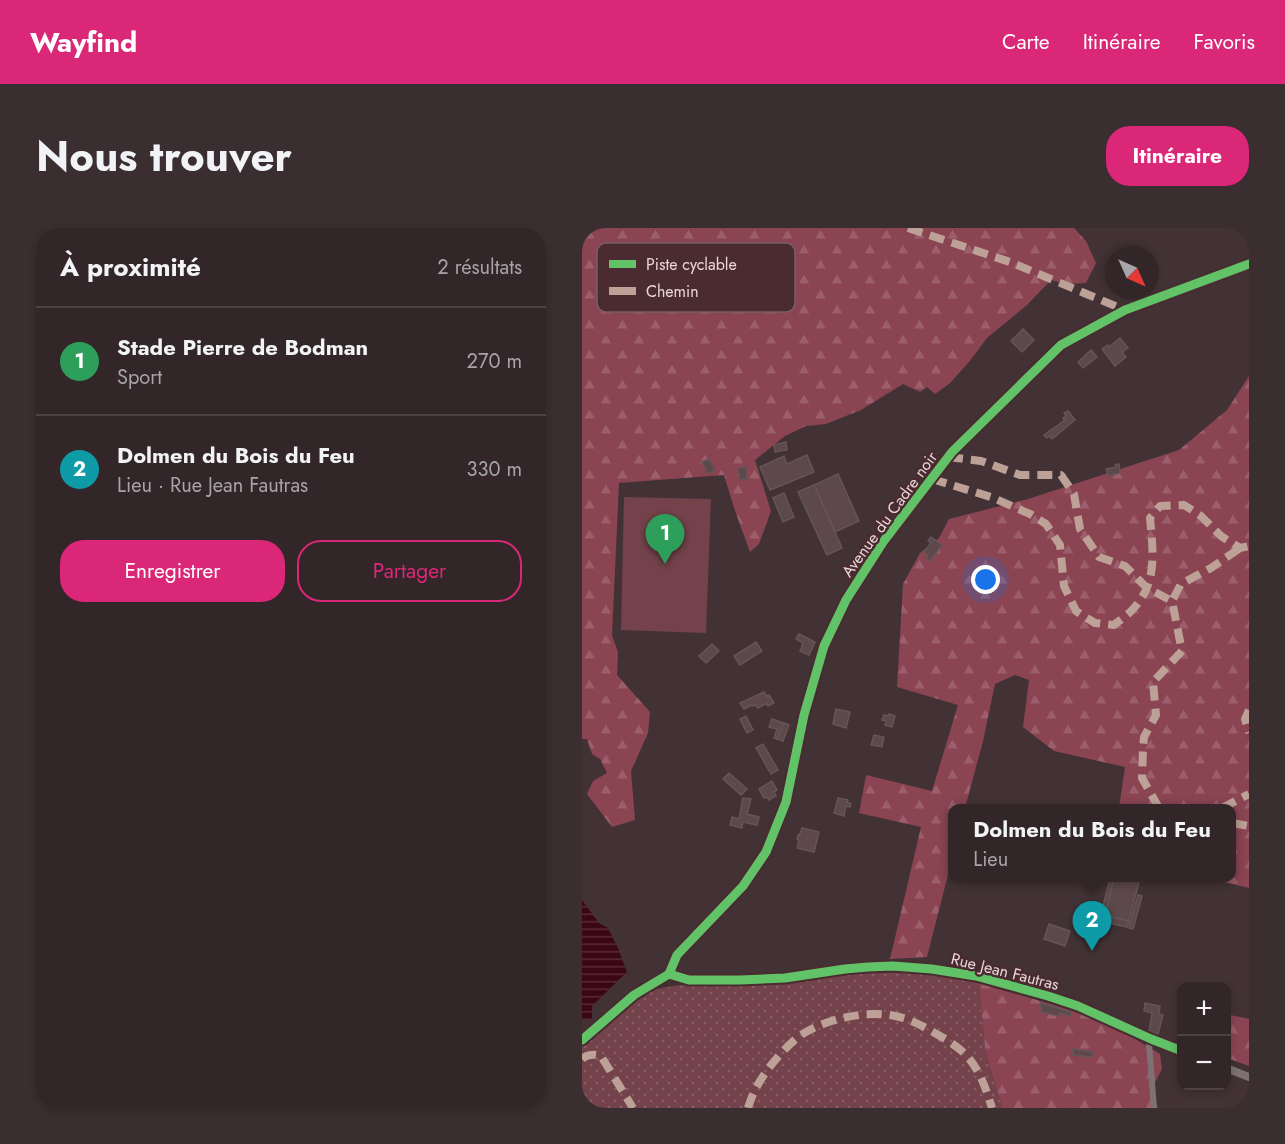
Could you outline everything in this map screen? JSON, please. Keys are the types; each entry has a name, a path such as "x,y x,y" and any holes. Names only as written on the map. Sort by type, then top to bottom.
{"street":[{"name":"Avenue du Cadre noir","path":"669,974 677,955 743,886 766,852 786,802 804,715 824,646 846,600 883,542 952,452 1061,345 1125,310 1249,264"},
{"name":"Rue Jean Fautras","path":"669,974 689,980 740,980 785,978 845,969 893,966 932,969 976,976 1048,996 1078,1006 1151,1040 1177,1049"},
{"path":"582,1040 634,995 669,974"},
{"path":"1151,1040 1149,1044 1154,1108"},
{"path":"1231,1070 1249,1077"}],"shaded area":[{"path":"624,497 711,499 706,633 621,630"},
{"path":"582,900 599,923 608,928 627,972 592,1006 592,1020 582,1019"},
{"path":"881,971 931,974 979,983 985,1050 1002,1108 582,1108 582,1044 639,997 656,989 680,985 786,982"}],"green space":[{"path":"582,228 1074,228 1086,241 1096,263 1086,283 1066,284 1051,280 1027,305 987,338 949,384 935,394 927,387 920,392 903,384 861,410 826,424 806,426 785,436 755,460 771,511 759,544 750,552 724,475 619,483 612,635 618,652 617,675 650,712 648,733 631,771 635,820 612,827 587,794 593,781 607,773 600,759 592,754 587,739 582,739"},
{"path":"1249,376 1249,888 1224,882 1236,882 1236,804 1120,804 1125,767 1054,751 1023,727 1029,680 1015,675 995,684 966,804 948,804 948,875 927,957 890,959 921,827 859,813 866,775 932,791 958,705 897,687 903,584 920,553 939,538 949,519 1028,499 1179,450 1227,410"},
{"path":"979,983 1102,1019 1160,1054 1162,1069 1151,1090 1158,1108 1002,1108 985,1050"},
{"path":"1231,1015 1249,1019 1249,1066 1231,1059"}],"building":[{"path":"1023,329 1034,340 1022,352 1011,341"},
{"path":"1120,338 1128,348 1122,352 1126,357 1115,366 1102,349 1108,345 1109,347"},
{"path":"1091,350 1097,357 1083,368 1078,362"},
{"path":"1068,411 1075,420 1052,439 1050,436 1047,438 1044,435 1065,420 1064,413"},
{"path":"786,442 787,450 775,452 774,445"},
{"path":"807,455 814,472 770,490 760,467 784,456 787,464"},
{"path":"709,459 715,470 708,474 702,462"},
{"path":"1119,464 1120,473 1108,476 1106,469"},
{"path":"746,467 747,479 740,480 738,468"},
{"path":"838,474 859,521 835,532 814,485"},
{"path":"814,485 842,548 827,555 798,492"},
{"path":"784,493 794,517 783,522 773,498"},
{"path":"931,537 942,545 930,561 924,552 931,543 928,541"},
{"path":"799,634 815,642 809,655 800,651 803,643 796,639"},
{"path":"756,642 762,651 740,665 734,656"},
{"path":"712,644 719,651 706,663 699,656"},
{"path":"764,692 774,703 768,706 767,703 758,708 752,705 744,709 740,703"},
{"path":"836,709 850,712 846,728 833,724"},
{"path":"884,715 895,716 892,727 885,725 886,721 882,720"},
{"path":"746,716 753,730 747,733 740,719"},
{"path":"772,719 784,723 777,739 774,738 777,729 769,727"},
{"path":"784,723 789,725 783,741 777,739"},
{"path":"874,735 884,737 882,747 871,745"},
{"path":"763,744 778,770 771,774 756,748"},
{"path":"729,773 747,789 741,795 723,779"},
{"path":"772,781 777,790 774,792 776,796 769,800 767,797 764,798 759,789"},
{"path":"743,798 751,799 747,814 759,817 757,825 743,822 742,828 730,825 732,817 739,819"},
{"path":"838,798 848,800 847,802 851,804 850,807 846,806 844,816 834,813"},
{"path":"802,828 819,832 814,852 797,848 798,835"},
{"path":"1109,882 1113,882 1105,915 1129,921 1127,927 1096,920 1098,913 1101,914"},
{"path":"1113,882 1139,882 1129,921 1105,915"},
{"path":"1138,895 1142,896 1133,929 1129,928"},
{"path":"1049,924 1070,931 1065,946 1044,939"},
{"path":"1041,1003 1071,1012 1070,1016 1041,1012"},
{"path":"1145,1003 1160,1006 1159,1014 1163,1015 1158,1034 1149,1032 1152,1013 1144,1011"},
{"path":"1073,1049 1093,1052 1092,1057 1073,1055"}],"marked path":[{"path":"908,228 1010,262 1125,310"},
{"path":"948,457 981,461 1020,475 1061,475 1074,494 1080,529 1099,557 1125,566 1147,588 1172,601"},
{"path":"932,479 991,497 1030,514 1046,524 1060,545 1064,586 1076,611 1095,623 1114,625 1141,599 1147,588 1152,566 1150,518 1160,506 1184,505 1201,516 1221,536 1240,548 1249,546"},
{"path":"1157,804 1142,778 1143,748 1144,737 1156,715 1153,682 1182,651 1172,601 1181,584 1211,568 1240,548"},
{"path":"1249,710 1245,719 1249,733"},
{"path":"1230,804 1249,794"},
{"path":"1236,824 1249,826"},
{"path":"748,1108 755,1090 768,1069 801,1035 824,1024 850,1016 878,1014 891,1015 913,1022 960,1049 979,1073 992,1108"},
{"path":"582,1059 592,1055 601,1056 633,1108"}],"cycle path":[{"path":"669,974 677,955 743,886 766,852 786,802 804,715 824,646 846,600 883,542 952,452 1061,345 1125,310 1249,264"},
{"path":"669,974 689,980 740,980 785,978 868,967 932,969 976,976 1048,996 1078,1006 1177,1049"},
{"path":"582,1040 634,995 669,974"}],"place":[{"name":"Stade Pierre de Bodman","path":"665,564"},
{"name":"Dolmen du Bois du Feu","path":"1092,951"}]}
